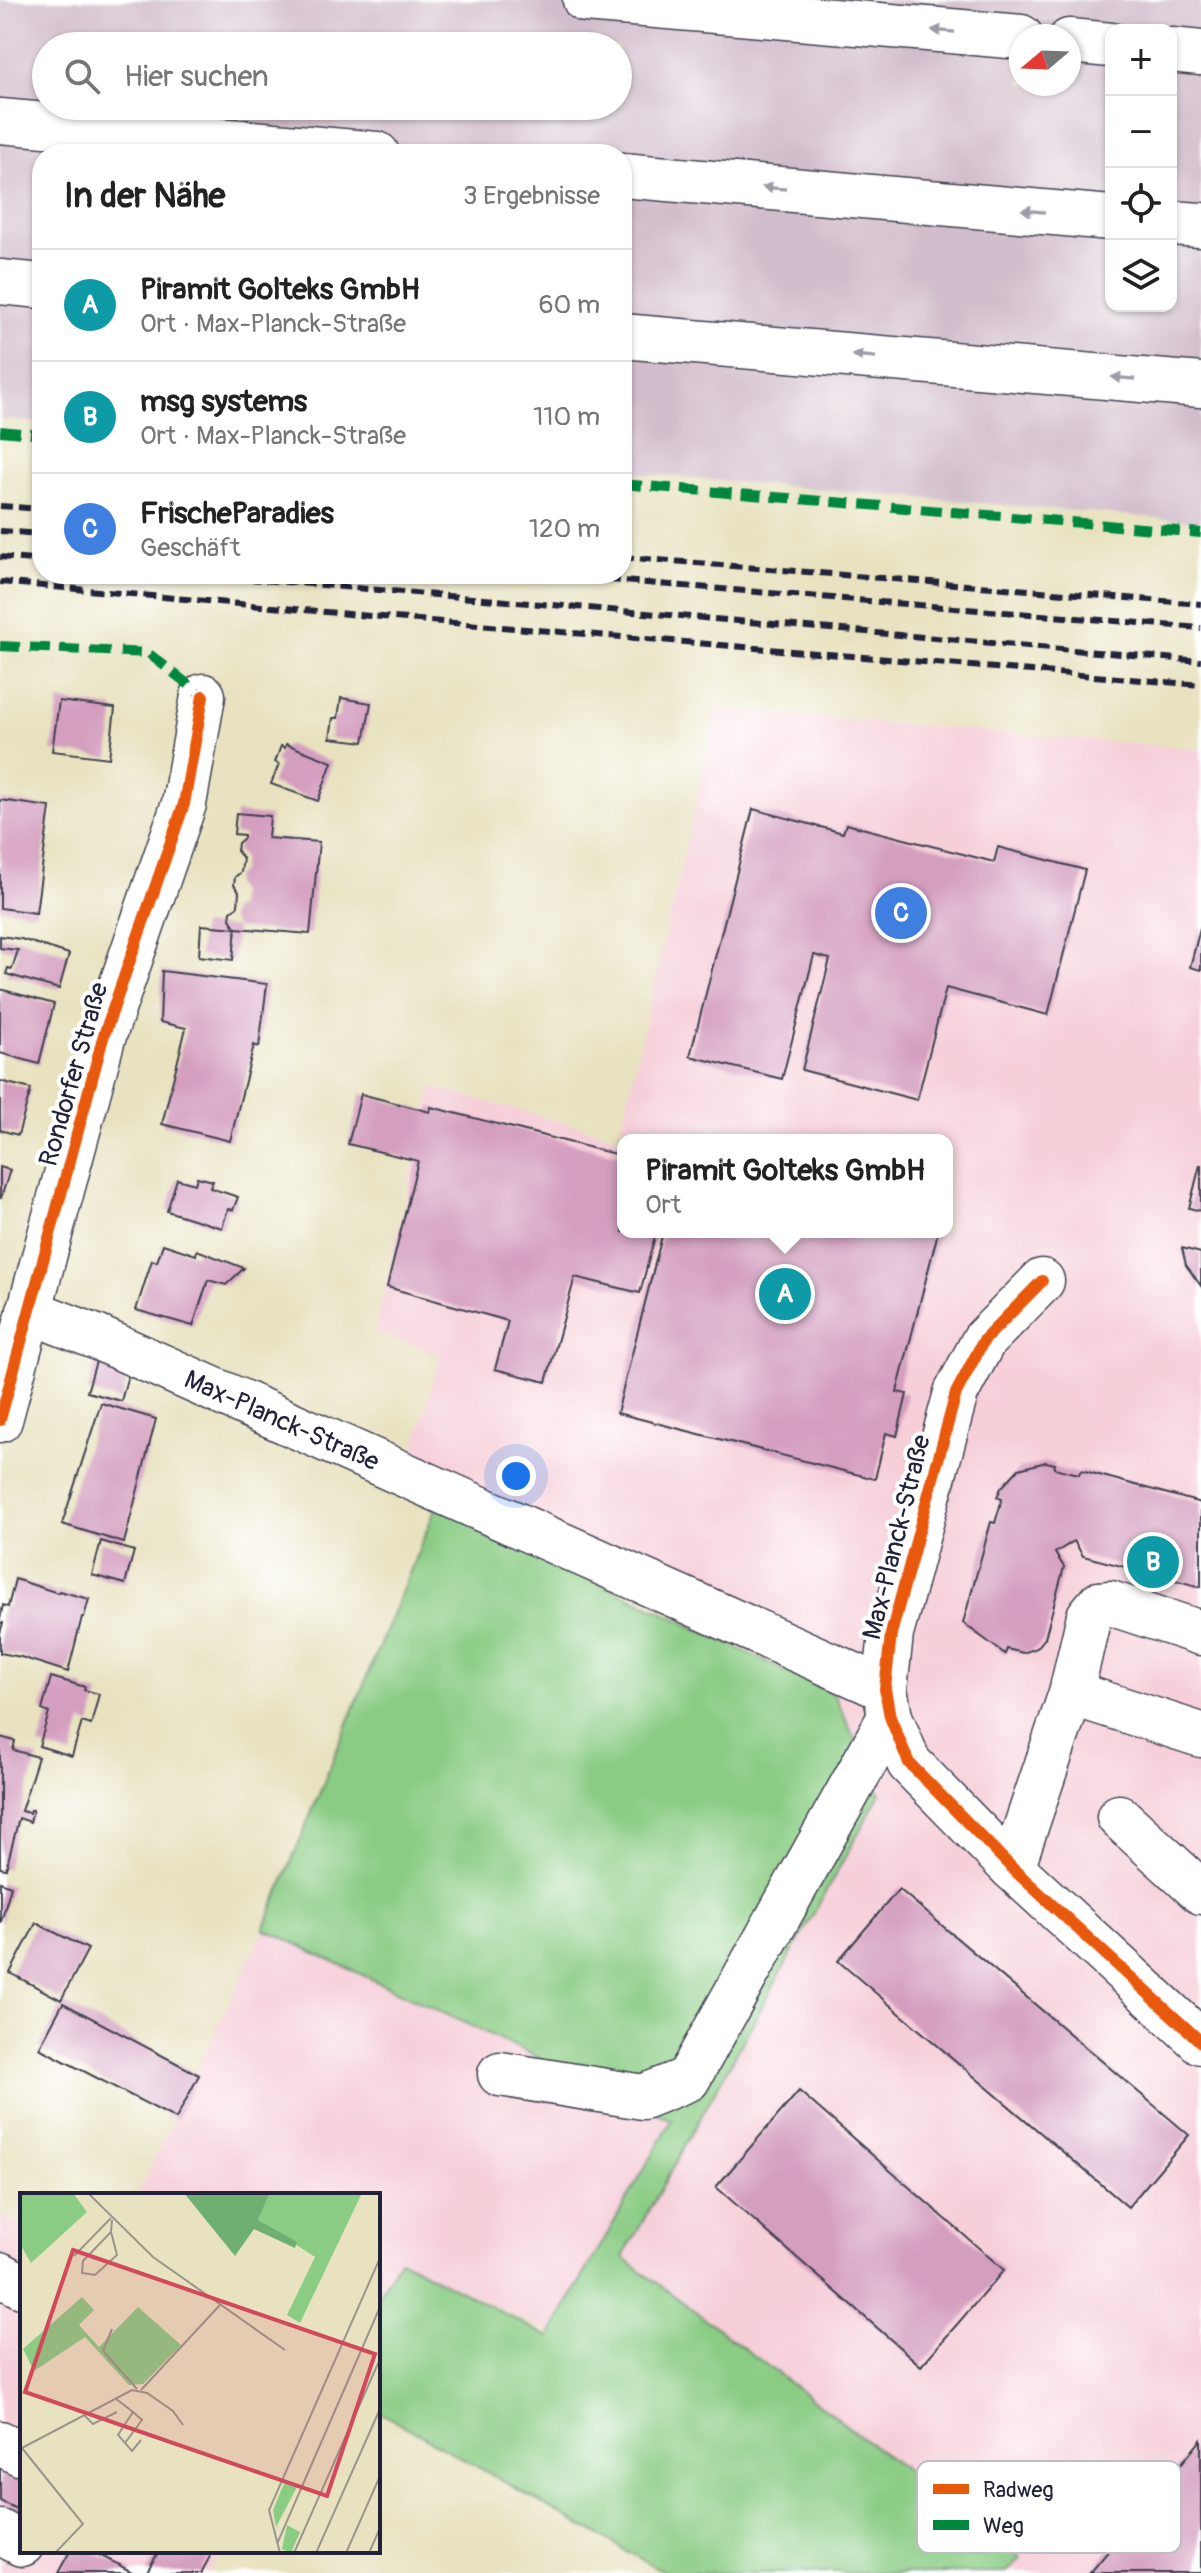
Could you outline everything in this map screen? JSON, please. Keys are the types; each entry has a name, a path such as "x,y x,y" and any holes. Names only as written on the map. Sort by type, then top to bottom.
{"street":[{"path":"585,0 1009,36"},
{"path":"1081,42 1105,44"},
{"path":"1177,51 1201,53"},
{"path":"0,121 263,144"},
{"path":"632,176 1105,217"},
{"path":"1177,223 1201,225"},
{"path":"0,282 32,285"},
{"path":"632,337 1201,385"},
{"name":"Rondorfer Straße","path":"0,1420 103,1038 184,804 203,696"},
{"name":"Max-Planck-Straße","path":"1042,1281 984,1340 956,1393 891,1634 888,1703 909,1763 1012,1868 1201,2042"},
{"name":"Max-Planck-Straße","path":"29,1311 110,1343 888,1703"},
{"path":"1012,1868 1071,1693 1089,1616 1099,1604 1110,1603 1201,1633"},
{"path":"1071,1693 1201,1735"},
{"path":"500,2074 643,2097 688,2079 888,1703"},
{"path":"1119,1817 1201,1892"},
{"path":"0,2274 20,2285"},
{"path":"0,2443 20,2453"},
{"path":"0,2532 20,2542"}],"shaded area":[{"path":"0,0 1201,0 1201,522 632,473 632,144 32,144 32,422 0,419"},
{"path":"717,709 1201,749 1201,2573 1007,2573 1021,2558 1014,2553 1181,2553 1181,2461 917,2461 917,2479 623,2257 880,1794 834,1694 448,1478 411,1461 440,1355 374,1332 432,1087 617,1136 617,1238 953,1238 953,1134 620,1134"},
{"path":"264,1929 672,2120 551,2333 400,2259 380,2293 380,2193 138,2193"},
{"path":"0,2215 20,2224 20,2553 222,2553 209,2573 0,2573"}],"green space":[{"path":"437,1505 834,1694 880,1794 623,2257 917,2479 917,2553 1015,2553 1022,2558 1007,2573 666,2573 380,2412 380,2293 400,2259 549,2337 672,2120 264,1929"}],"building":[{"path":"341,698 371,703 364,742 330,738 333,718 338,718"},
{"path":"59,701 115,708 109,758 52,751"},
{"path":"286,744 332,762 318,801 271,784 279,764 275,762 281,746 285,748"},
{"path":"0,800 50,807 36,913 0,908"},
{"path":"753,809 843,833 846,824 994,862 998,847 1085,870 1048,1015 946,988 917,1100 802,1070 830,959 814,955 782,1079 690,1056"},
{"path":"236,813 270,816 268,838 319,842 310,934 236,928 230,919 231,911 238,906 239,892 234,885 235,877 241,872 243,858 237,851 244,835 234,834"},
{"path":"201,925 236,928 233,960 199,956"},
{"path":"1201,929 1201,970 1190,967"},
{"path":"0,936 69,954 59,989 6,974 8,968 12,969 18,950 0,948"},
{"path":"162,971 267,984 259,1047 254,1045 230,1141 162,1124 186,1028 160,1022"},
{"path":"0,989 54,1004 39,1064 0,1053"},
{"path":"0,1081 31,1089 18,1135 0,1130"},
{"path":"361,1094 430,1112 431,1107 617,1154 617,1238 654,1238 640,1293 575,1277 546,1382 495,1369 508,1321 387,1287 418,1161 348,1144"},
{"path":"1201,1165 1201,1211 1189,1208"},
{"path":"0,1167 10,1170 1,1198 0,1197"},
{"path":"197,1177 213,1181 210,1188 238,1197 233,1210 228,1209 222,1228 167,1211 177,1179 195,1184"},
{"path":"661,1238 936,1238 897,1392 907,1394 897,1436 886,1433 875,1479 617,1413"},
{"path":"163,1244 196,1255 197,1250 244,1268 226,1285 208,1280 193,1326 136,1310 152,1260 157,1262"},
{"path":"1182,1248 1201,1253 1201,1286 1186,1265"},
{"path":"97,1358 130,1368 121,1401 87,1392"},
{"path":"101,1403 156,1419 124,1543 62,1524"},
{"path":"1046,1462 1055,1464 1054,1468 1079,1474 1081,1470 1201,1503 1201,1587 1083,1556 1074,1541 1055,1553 1064,1567 1045,1638 1037,1648 1023,1653 1007,1649 1005,1654 963,1623 991,1522 995,1523 1002,1499 997,1497 1001,1488 1019,1469"},
{"path":"101,1541 134,1551 125,1584 92,1575"},
{"path":"15,1579 89,1599 68,1672 0,1653 3,1623 0,1619 3,1605 8,1607"},
{"path":"51,1677 99,1694 91,1725 82,1722 72,1756 39,1746 49,1713 42,1710"},
{"path":"0,1737 15,1741 13,1750 38,1757 21,1811 29,1813 33,1810 30,1822 19,1818 6,1869 0,1868"},
{"path":"0,1882 11,1886 1,1922 0,1922"},
{"path":"899,1889 1189,2135 1128,2207 838,1961"},
{"path":"36,1923 88,1949 61,2000 10,1973"},
{"path":"63,2003 199,2075 176,2119 39,2048"},
{"path":"799,2091 1004,2270 921,2366 716,2187"},
{"path":"1201,2440 1201,2573 1090,2573 1107,2553 1181,2553 1181,2464"},
{"path":"0,2466 20,2476 20,2511 0,2501"},
{"path":"69,2553 96,2553 134,2573 58,2573"},
{"path":"158,2553 212,2553 201,2573 146,2573"}],"railway":[{"path":"0,506 32,508"},
{"path":"0,531 32,533"},
{"path":"0,557 32,560"},
{"path":"632,558 1201,604"},
{"path":"0,582 1201,685"},
{"path":"632,582 1201,628"},
{"path":"310,584 1201,661"}],"marked path":[{"path":"0,431 32,434"},
{"path":"632,485 1201,533"},
{"path":"0,646 148,653 203,696 202,700"}],"cycle path":[{"path":"0,1420 103,1038 184,804 203,696"},
{"path":"1042,1281 984,1340 956,1393 891,1634 885,1689 890,1717 909,1763 1012,1868 1201,2042"}],"place":[{"name":"FrischeParadies","path":"901,913"},
{"name":"Piramit Golteks GmbH","path":"785,1294"},
{"name":"msg systems","path":"1153,1562"}]}
